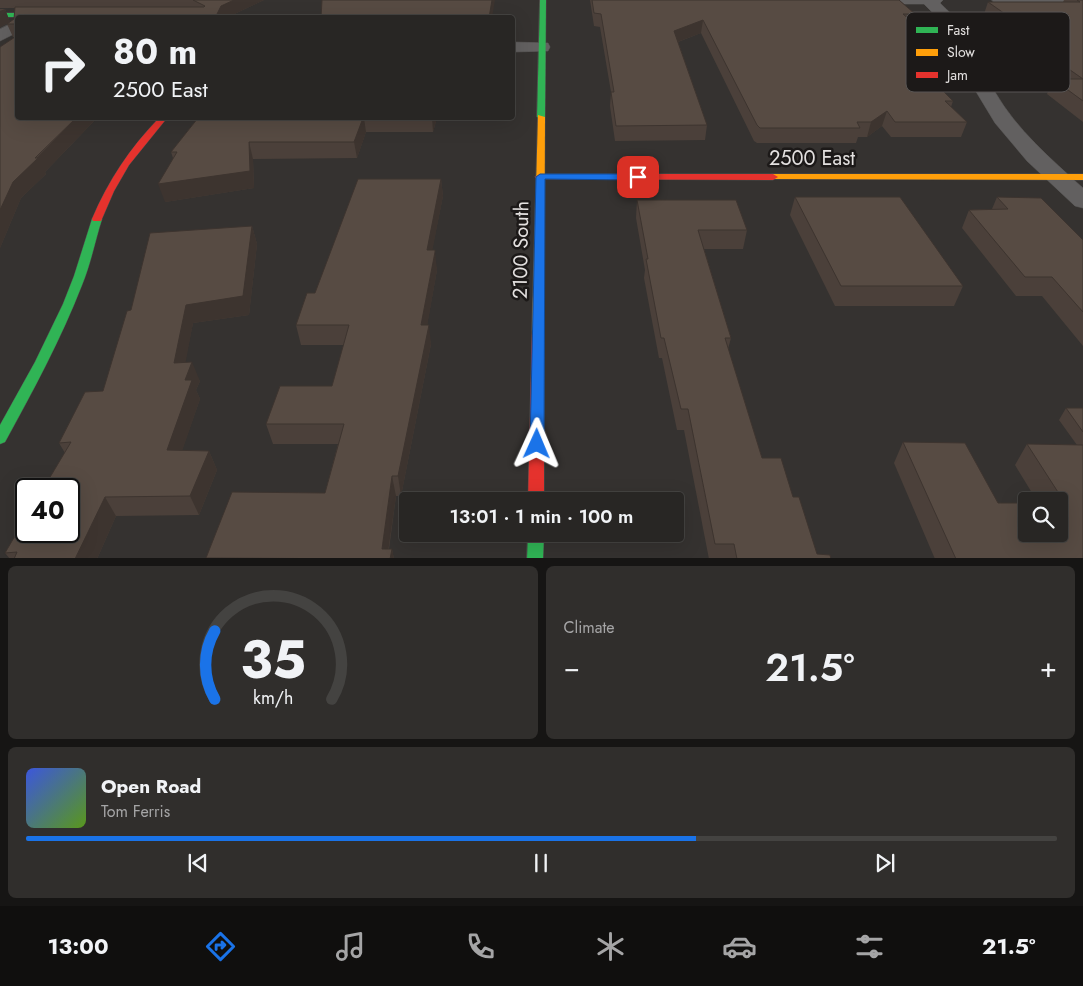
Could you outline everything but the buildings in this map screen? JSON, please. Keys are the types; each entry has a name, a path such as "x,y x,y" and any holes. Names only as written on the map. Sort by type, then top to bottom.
{"street":[{"name":"2100 South","path":"536,492 543,0"},
{"path":"872,0 936,0"},
{"path":"928,0 940,12"},
{"path":"999,0 1083,0"},
{"path":"0,15 15,15"},
{"path":"0,36 15,27"},
{"path":"515,48 542,47"},
{"path":"985,92 1002,120 1035,156 1083,201"},
{"path":"0,438 58,328 78,281 106,194 118,171 133,150 161,120"},
{"name":"2500 East","path":"540,177 1083,177"},
{"path":"535,558 536,542"}],"traffic: fast":[{"path":"541,117 543,0"},
{"path":"0,15 51,15"},
{"path":"0,438 41,362 69,304 80,276 97,219"},
{"path":"535,558 536,542"}],"traffic: slow":[{"path":"538,331 541,117"},
{"path":"773,177 1083,177"}],"traffic: jam":[{"path":"97,219 125,165 161,120"},
{"path":"540,177 773,177"},
{"path":"536,492 538,331"}],"route":[{"path":"537,444 540,177 638,177"}]}
